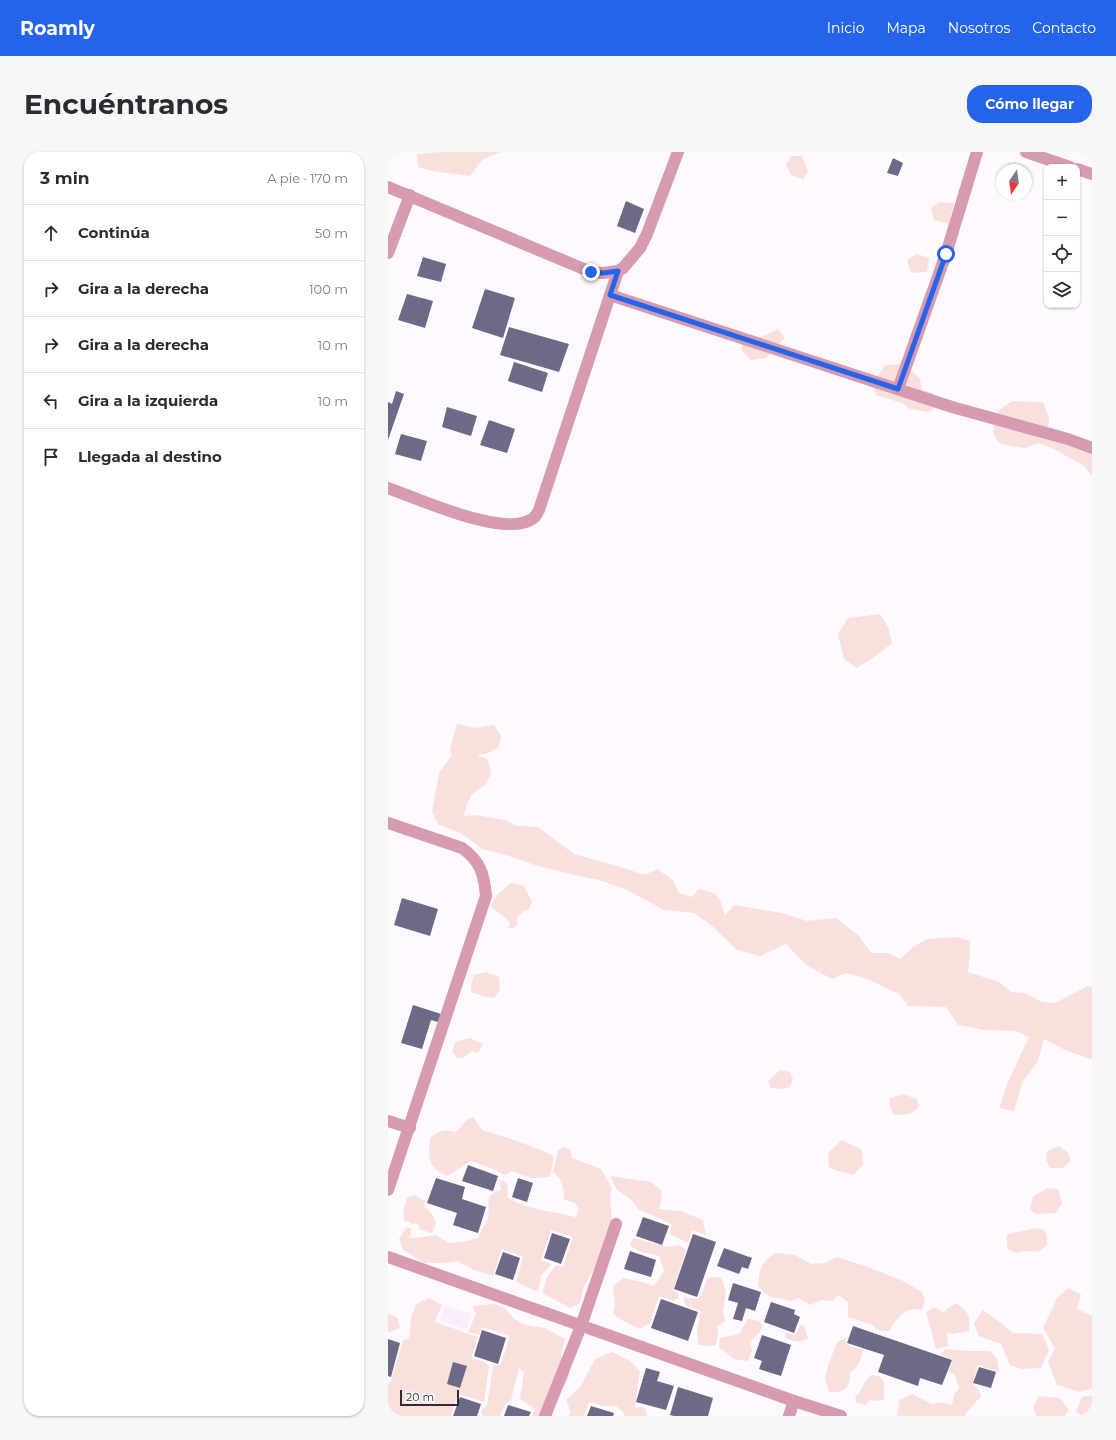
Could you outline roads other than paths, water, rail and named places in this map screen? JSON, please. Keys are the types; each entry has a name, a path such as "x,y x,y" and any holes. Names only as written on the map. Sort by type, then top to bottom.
{"street":[{"path":"388,187 591,272 603,273 618,271 623,268 634,255 647,234 678,152"},
{"path":"898,389 946,254 977,152"},
{"path":"1026,152 1061,164"},
{"path":"1080,171 1092,174"},
{"path":"388,253 410,195"},
{"path":"388,488 456,513 489,523 503,525 532,520 539,510 618,271"},
{"path":"610,295 952,407 1068,439 1092,448"},
{"path":"388,823 462,848 471,854 479,864 486,891 484,905 388,1190"},
{"path":"388,1121 410,1128"},
{"path":"546,1416 582,1326 616,1224"},
{"path":"388,1257 794,1401 842,1416"},
{"path":"789,1416 794,1401"}]}
